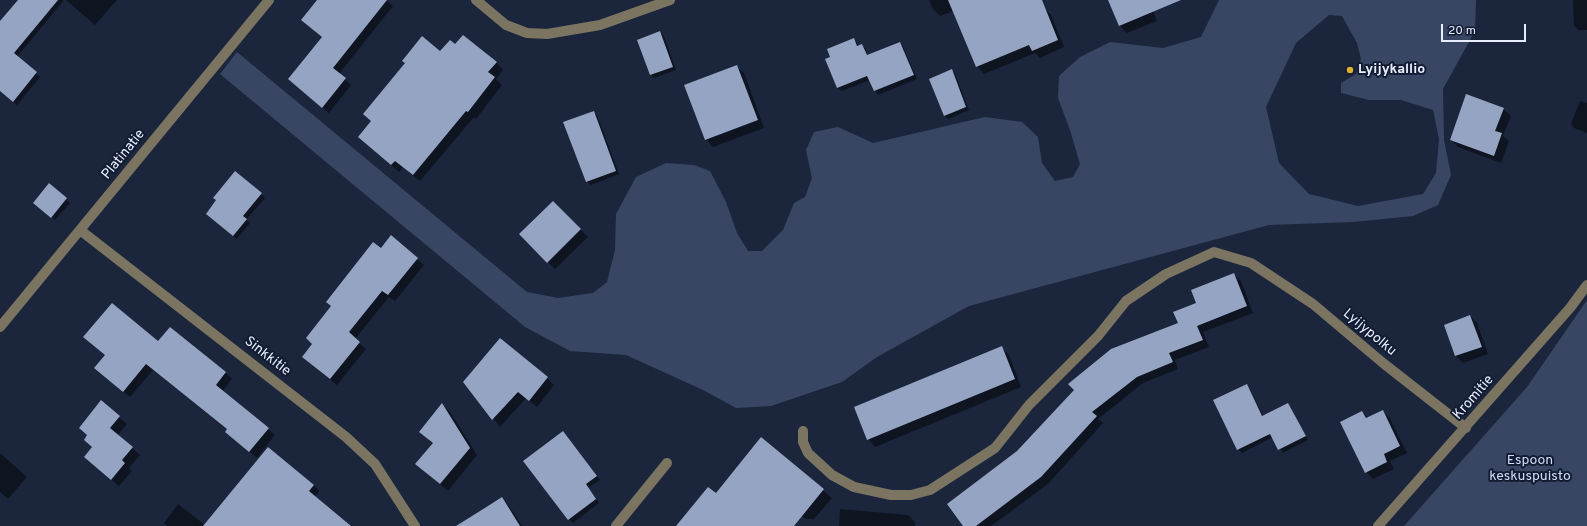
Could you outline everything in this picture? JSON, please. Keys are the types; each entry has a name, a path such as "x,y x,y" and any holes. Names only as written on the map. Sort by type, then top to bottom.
{"street":[{"name":"Platinatie","path":"0,327 270,0"},
{"path":"476,0 506,25 527,33 548,34 600,25 670,0"},
{"name":"Sinkkitie","path":"80,230 346,436 375,464 415,526"},
{"name":"Lyijypolku","path":"803,431 803,442 808,453 832,475 854,487 891,495 911,495 930,490 995,448 1029,405 1098,336 1126,301 1166,274 1214,252 1251,263 1313,304 1383,364 1466,428"},
{"name":"Kromitie","path":"1378,526 1466,428 1570,308 1587,285"},
{"path":"616,526 667,463"}],"green space":[{"path":"1219,0 1476,0 1475,31 1443,89 1444,140 1451,175 1438,205 1413,216 1353,222 1269,225 969,306 877,357 842,382 771,406 736,408 703,390 626,355 570,351 525,327 220,74 237,52 527,292 558,298 593,293 607,282 615,250 616,214 636,177 666,163 694,165 710,171 726,202 737,233 748,251 762,251 783,230 794,203 805,197 812,178 806,150 814,132 838,127 873,143 985,117 1022,122 1038,137 1042,163 1055,181 1073,177 1080,164 1070,130 1058,98 1059,76 1080,57 1110,42 1163,48 1201,37","holes":["1329,15 1342,16 1357,43 1361,59 1356,74 1341,83 1341,93 1369,100 1401,100 1433,110 1439,139 1436,173 1423,194 1358,206 1309,194 1279,163 1266,107 1296,43"]},
{"name":"Espoon keskuspuisto","path":"1587,300 1587,526 1404,526 1527,387"}],"building":[{"path":"18,0 58,0 14,53 37,72 13,102 0,91 0,21"},
{"path":"317,0 387,0 333,68 346,78 322,108 288,79 322,37 301,20"},
{"path":"948,0 1042,0 1058,40 1032,51 1029,45 976,67"},
{"path":"1108,0 1181,0 1119,26"},
{"path":"660,31 673,67 650,75 637,40"},
{"path":"463,35 497,62 488,72 495,77 468,112 466,111 413,175 395,161 391,165 358,137 371,121 363,114 405,63 402,61 422,36 440,51 450,40 455,44"},
{"path":"854,38 857,46 862,44 867,55 900,42 914,75 874,91 867,76 837,88 825,59 830,57 827,49"},
{"path":"737,65 758,120 705,140 684,85"},
{"path":"952,69 966,107 944,116 929,79"},
{"path":"1466,94 1504,108 1495,131 1502,133 1494,156 1450,140"},
{"path":"594,111 616,171 586,182 563,122"},
{"path":"235,171 262,193 243,216 247,219 233,236 206,214 216,200 213,198"},
{"path":"49,183 67,198 51,218 33,203"},
{"path":"553,201 581,229 547,263 519,234"},
{"path":"391,235 418,258 388,295 382,291 349,332 360,342 330,379 302,357 312,344 306,338 331,306 326,302 373,242 381,248"},
{"path":"1234,273 1247,306 1197,326 1203,340 1169,353 1173,362 1137,377 1092,412 1097,416 1041,477 976,526 963,526 947,504 1017,451 1074,390 1068,384 1111,349 1178,323 1173,312 1196,303 1191,290"},
{"path":"112,303 158,341 170,327 226,372 216,385 269,428 249,452 225,432 227,429 146,364 123,392 94,368 105,355 83,337"},
{"path":"1470,315 1482,347 1455,356 1444,325"},
{"path":"500,338 548,377 529,401 518,392 492,420 463,382"},
{"path":"1002,346 1015,379 867,440 854,407"},
{"path":"1247,384 1262,416 1288,403 1306,436 1278,450 1270,434 1237,450 1213,400"},
{"path":"101,400 120,416 110,428 133,447 122,460 125,463 111,480 84,457 92,447 84,440 87,435 79,428"},
{"path":"442,403 470,448 440,484 415,464 433,443 419,432"},
{"path":"1383,410 1400,446 1384,454 1387,462 1365,473 1340,422 1362,411 1366,418"},
{"path":"563,431 597,476 586,484 596,499 568,520 523,461"},
{"path":"761,437 824,489 794,526 676,526 708,487 716,493"},
{"path":"268,447 314,485 309,491 351,526 203,526"},
{"path":"502,497 520,526 456,526 488,506"}],"place":[{"name":"Lyijykallio","path":"1350,70"}]}
